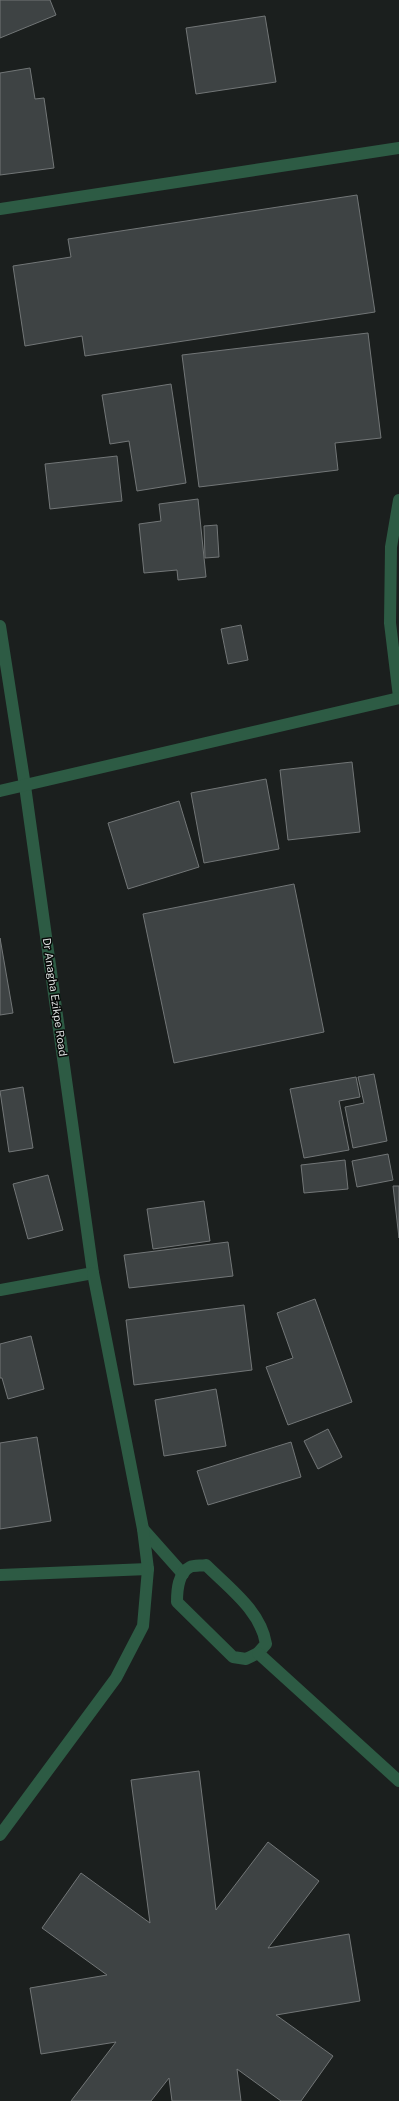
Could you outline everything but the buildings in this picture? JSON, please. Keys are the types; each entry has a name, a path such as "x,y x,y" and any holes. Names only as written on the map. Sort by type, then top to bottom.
{"street":[{"path":"0,209 399,148"},
{"path":"0,791 399,698 390,623 391,547 399,500"},
{"name":"Dr Anagha Ezikpe Road","path":"0,626 25,786 94,1273 143,1529 148,1570 143,1626 116,1678 0,1835"},
{"path":"0,1290 94,1273"},
{"path":"143,1529 183,1574"},
{"path":"206,1565 252,1611 264,1630 266,1644 258,1653 246,1659 233,1657 177,1602 177,1588 183,1574 190,1567 206,1565"},
{"path":"0,1575 148,1570"},
{"path":"258,1653 399,1781"}]}
